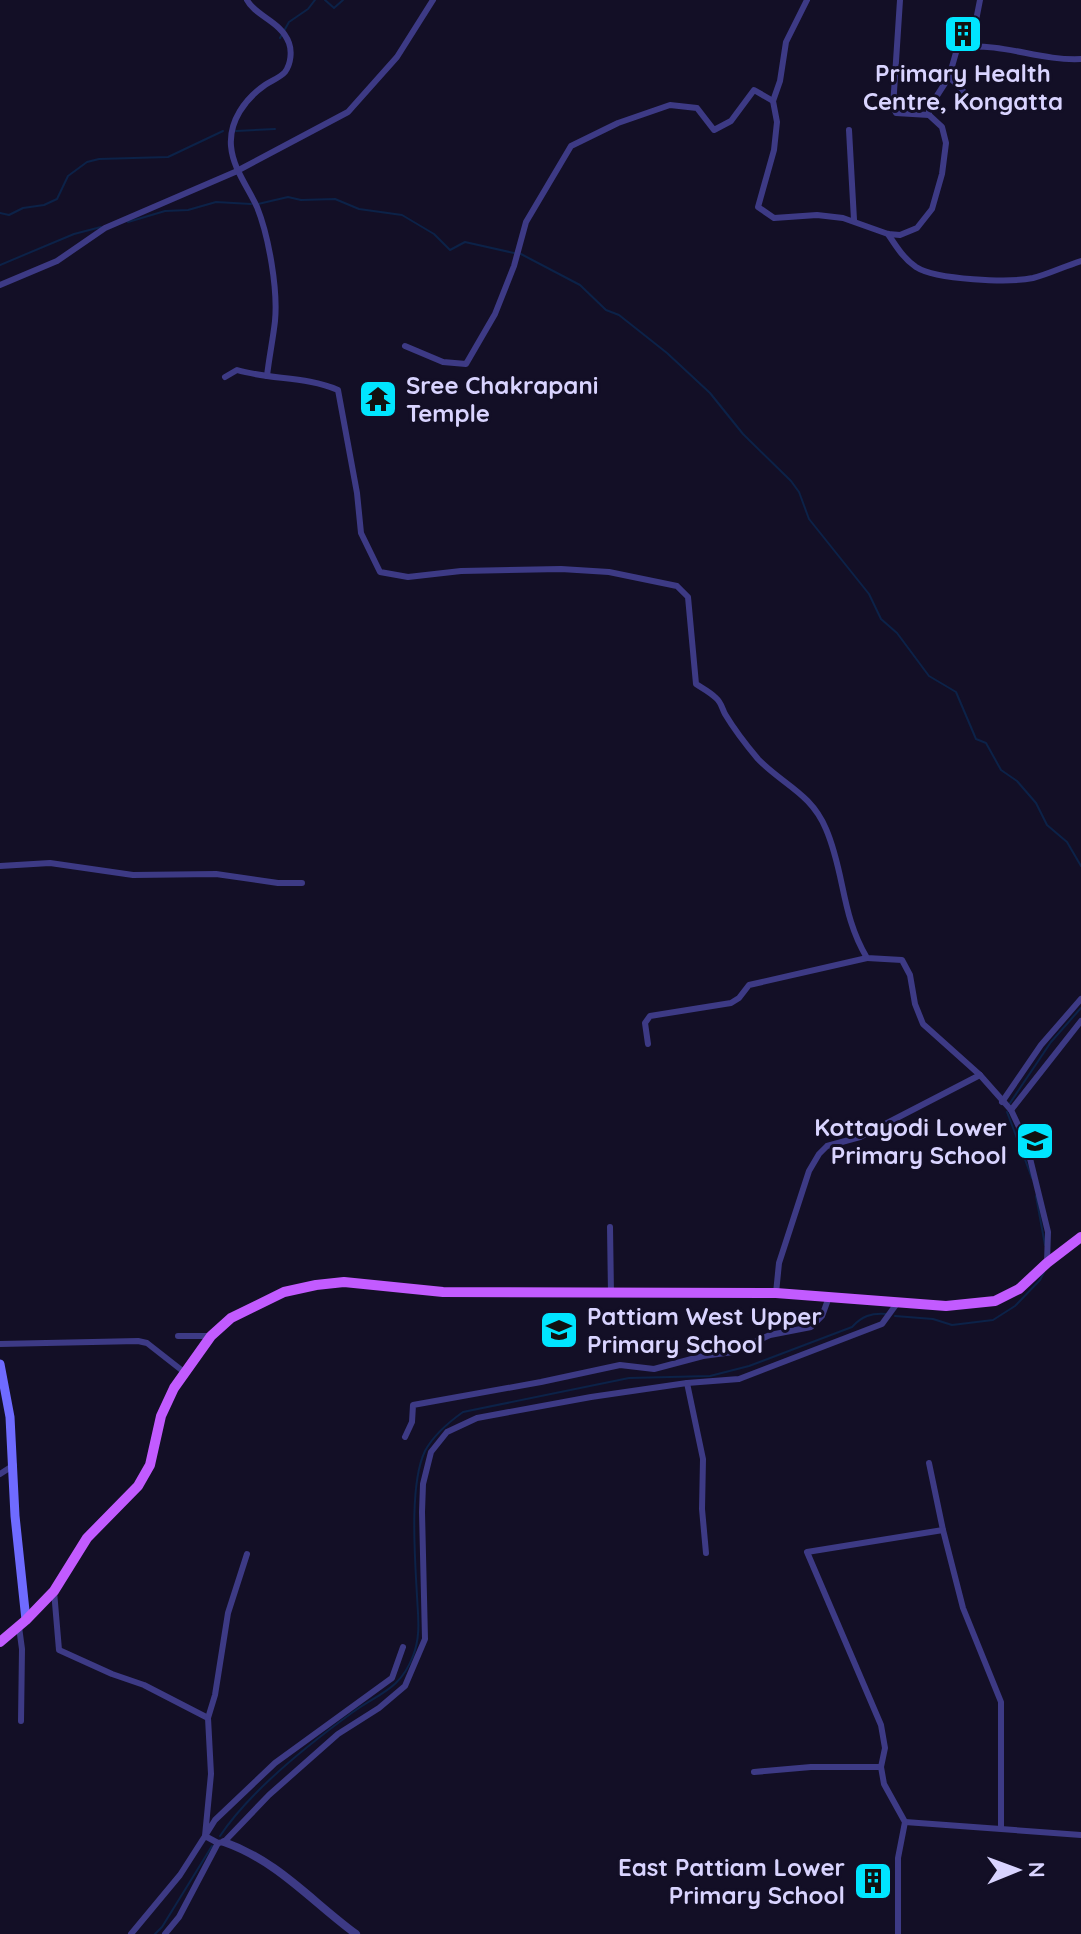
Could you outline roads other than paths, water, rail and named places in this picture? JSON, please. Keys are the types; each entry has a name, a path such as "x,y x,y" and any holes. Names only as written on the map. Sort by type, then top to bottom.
{"main road":[{"path":"0,1642 54,1591 87,1538 138,1486 150,1465 161,1416 184,1372 211,1336 231,1318 284,1292 344,1282 443,1292 776,1293 946,1306 995,1301 1019,1289 1081,1237"},
{"path":"0,1364 10,1417 22,1624"}],"street":[{"path":"247,0 251,7 266,15 284,33 290,45 291,59 285,72 257,90 237,114 231,131 237,170 258,209 271,262 275,318 267,376"},
{"path":"0,285 57,261 105,228 237,170 348,112 397,57 433,0"},
{"path":"807,0 786,42 780,81 773,101 777,122 774,150 758,207 774,218 817,215 854,220 866,228 900,235 917,228 932,209 942,174 946,143 942,127 929,115 896,113 893,107 900,0"},
{"path":"971,46 980,0"},
{"path":"929,115 929,108 949,77 957,49 971,46 1015,49 1050,57 1081,59"},
{"path":"949,77 971,99"},
{"path":"405,346 443,362 466,364 495,314 514,266 526,222 571,146 618,123 670,105 697,108 714,130 731,121 754,90 773,101"},
{"path":"849,130 854,220"},
{"path":"888,234 903,256 915,266 927,273 956,278 1031,278 1081,261"},
{"path":"225,377 237,370 325,384 338,390 357,493 361,533 380,572 408,577 461,571 561,569 609,572 677,586 688,597 696,684 719,700 758,758 781,780 813,803 834,851 854,936 867,958"},
{"path":"0,866 50,863 133,875 216,874 278,883 302,883"},
{"path":"648,1044 645,1023 650,1016 731,1003 749,985 867,958 902,960 910,975 915,1004 923,1024 980,1075 1011,1110 1035,1170 1048,1232 1047,1263"},
{"path":"1002,1102 1041,1045 1081,999"},
{"path":"1011,1110 1081,1021"},
{"path":"776,1293 779,1263 809,1171 819,1154 827,1146 860,1137 980,1075"},
{"path":"610,1227 611,1294"},
{"path":"405,1437 412,1422 413,1405 620,1365 654,1369 703,1356 733,1352 770,1335 811,1327 822,1316 829,1297"},
{"path":"165,1934 179,1917 221,1843 269,1795 338,1734 379,1708 405,1686 425,1639 423,1484 431,1452 447,1432 477,1418 687,1383 739,1379 882,1324 898,1302"},
{"path":"178,1336 211,1336"},
{"path":"0,1344 138,1341 147,1343 184,1372"},
{"path":"687,1383 703,1459 702,1509 706,1553"},
{"path":"929,1463 963,1608 1001,1702 1001,1828"},
{"path":"0,1474 14,1465"},
{"path":"898,1934 898,1858 905,1822 884,1784 881,1767 885,1748 881,1725 807,1552 943,1530"},
{"path":"205,1836 211,1774 208,1718 215,1695 228,1613 247,1554"},
{"path":"54,1591 59,1650 144,1685 208,1718"},
{"path":"21,1721 22,1624"},
{"path":"131,1934 180,1875 215,1820 275,1763 392,1678 403,1647"},
{"path":"754,1772 811,1767 881,1767"},
{"path":"905,1822 1081,1835"},
{"path":"205,1836 251,1852 356,1934"}],"waterway":[{"path":"280,38 289,22 315,0"},
{"path":"325,0 334,8 343,0"},
{"path":"236,131 275,129"},
{"path":"0,213 9,215 57,199 68,176 87,162 168,157 223,131"},
{"path":"258,204 288,197 301,200 335,199 359,209 402,215 434,234 450,250 465,242 514,253"},
{"path":"128,222 165,211 188,210 216,202 251,204"},
{"path":"0,265 74,234 101,227"},
{"path":"521,254 580,285 606,310 619,315 667,353 710,393 743,434 791,481 799,492 809,519 869,594 881,619 897,633 929,676 956,692 976,739 986,743 1001,770 1017,781 1036,803 1047,825 1067,842 1081,866"},
{"path":"1010,1103 1051,1042 1081,1008"},
{"path":"1007,1112 1032,1178"},
{"path":"1036,1196 1045,1245"},
{"path":"895,1316 933,1319 952,1325 993,1320 1015,1306 1044,1272"},
{"path":"220,1836 247,1802 281,1769 336,1725 388,1690 408,1667 416,1649 418,1634 414,1522 420,1465 432,1440 463,1412 629,1378 710,1376 749,1366 852,1327 867,1316 886,1314"},
{"path":"155,1934 212,1846"}],"place":[{"name":"Primary Health Centre, Kongatta","path":"963,34"},
{"name":"Sree Chakrapani Temple","path":"378,399"},
{"name":"Kottayodi Lower Primary School","path":"1035,1141"},
{"name":"Pattiam West Upper Primary School","path":"559,1330"},
{"name":"East Pattiam Lower Primary School","path":"873,1881"}]}
